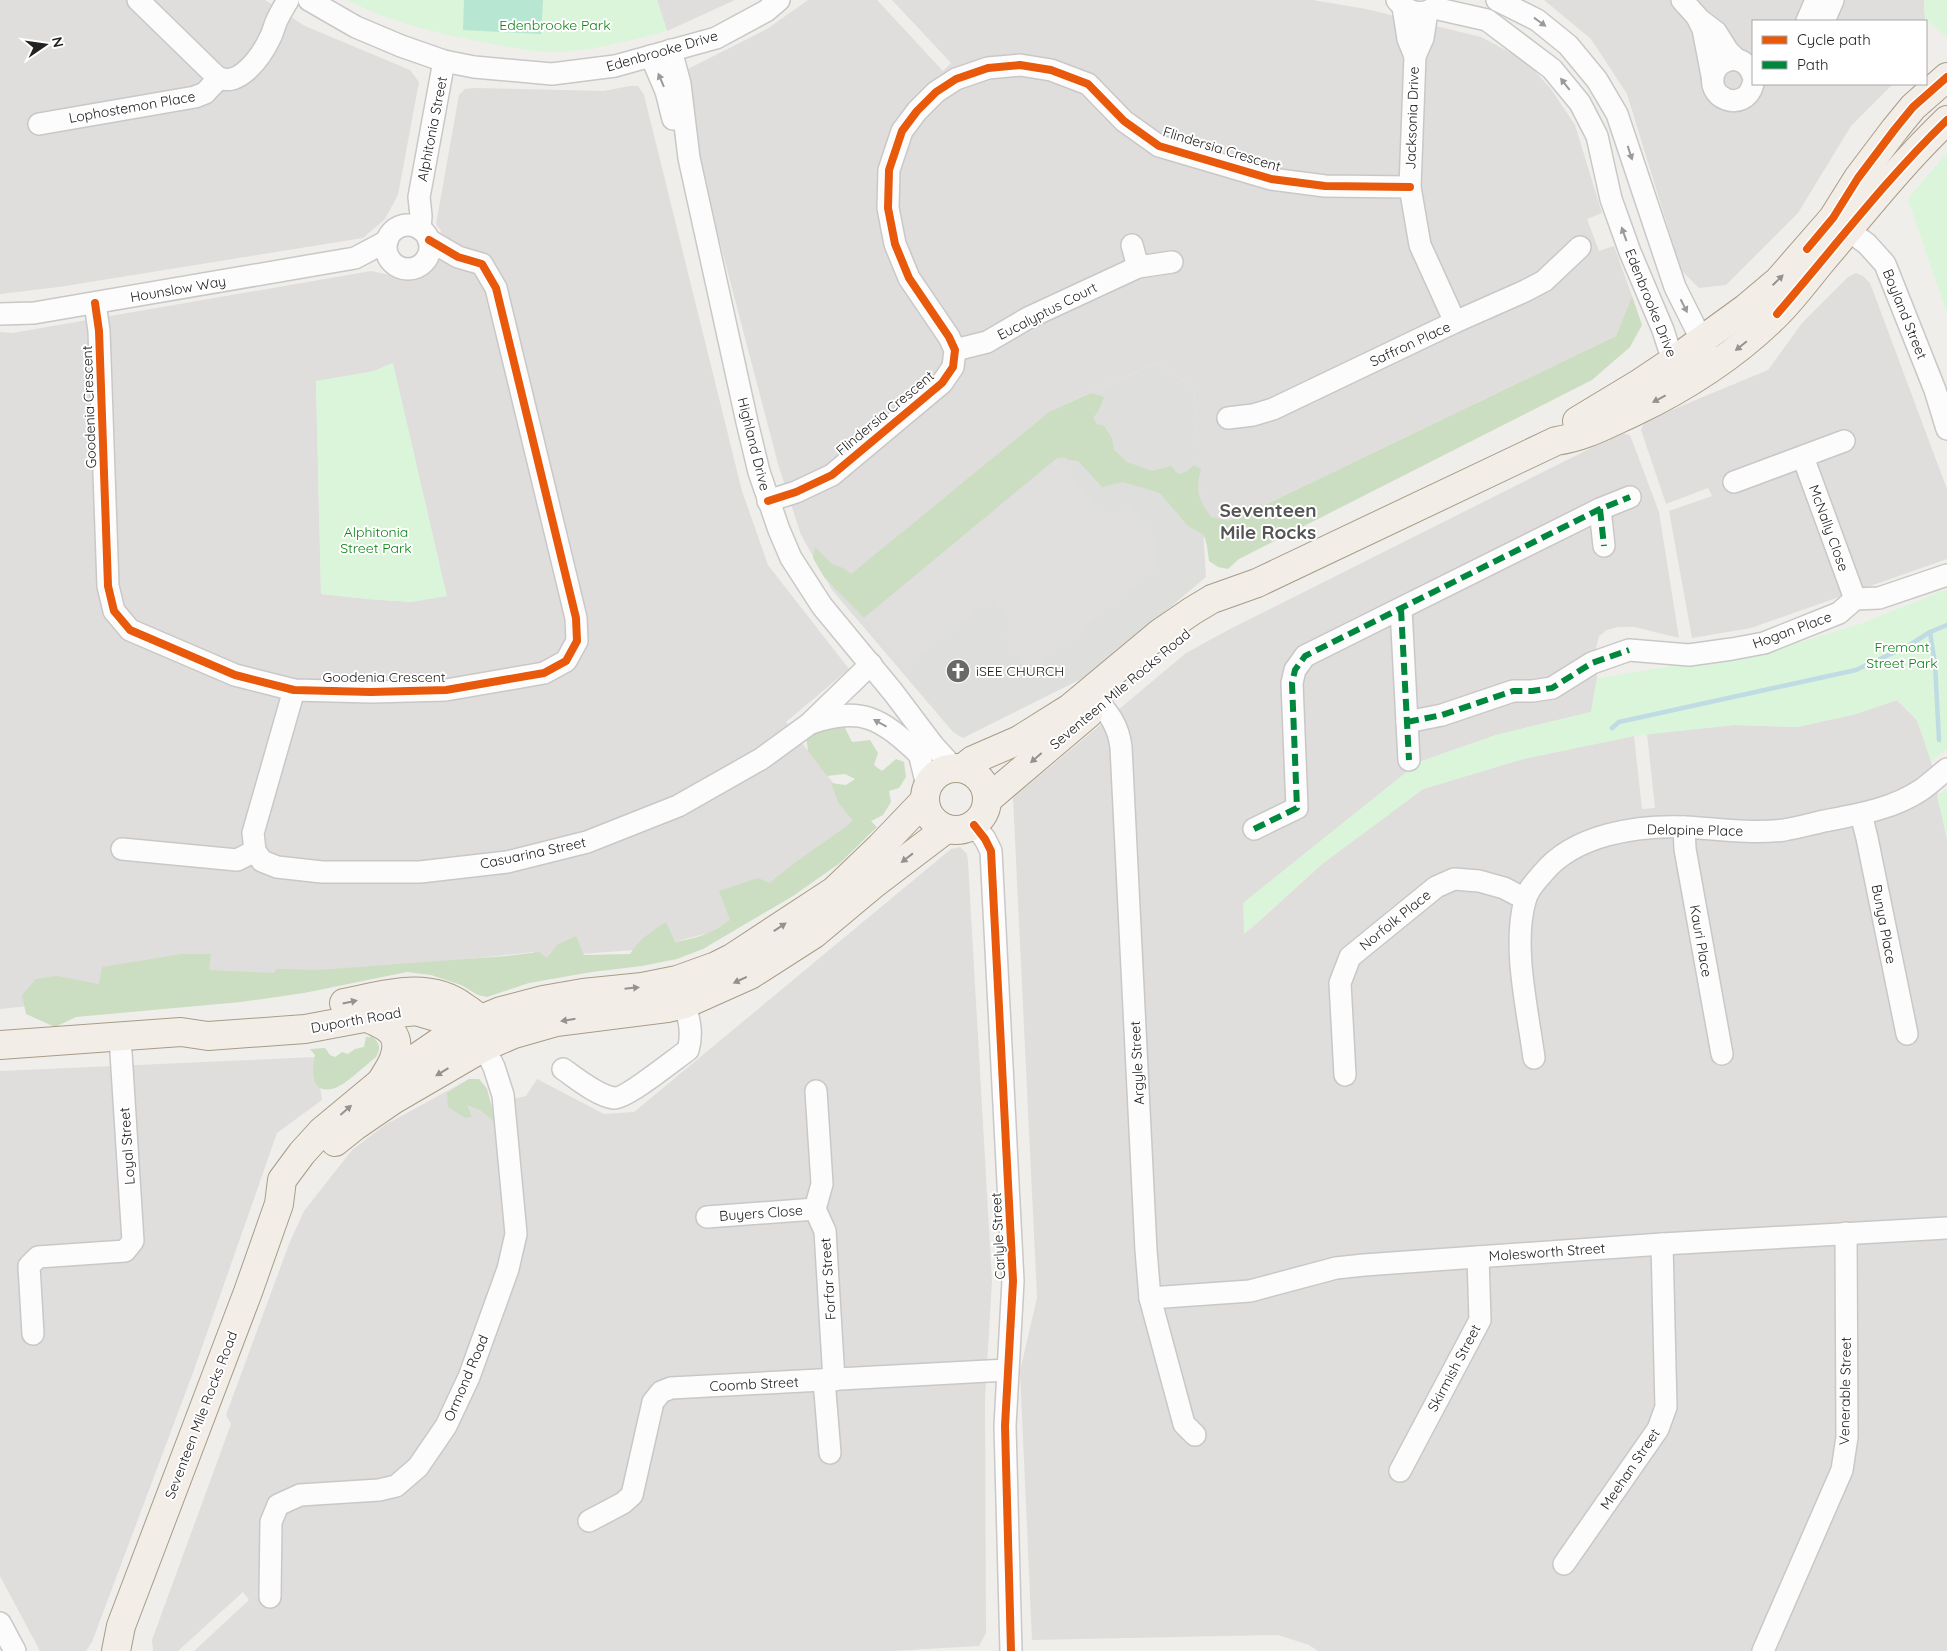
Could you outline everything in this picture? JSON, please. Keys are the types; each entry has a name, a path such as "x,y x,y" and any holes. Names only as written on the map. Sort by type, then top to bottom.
{"main road":[{"name":"Seventeen Mile Rocks Road","path":"958,768 1019,740 1095,698 1257,583 1556,441 1577,438 1654,402 1701,375 1741,346 1777,314 1841,224 1858,178 1894,129 1913,107 1947,77"},
{"name":"Seventeen Mile Rocks Road","path":"1556,441 1572,424 1640,383 1746,308 1887,183 1923,143 1947,120"},
{"name":"Seventeen Mile Rocks Road","path":"988,800 1095,698"},
{"path":"958,768 973,772 981,780 986,789 988,800 982,817 974,825 957,831 946,829 938,825 931,818 926,810 926,793 938,773 958,768"},
{"name":"Seventeen Mile Rocks Road","path":"106,1651 118,1639 248,1292 279,1204 282,1180 302,1153 322,1131 381,1082 468,1025 501,1011 543,1000 583,993 642,987 677,980 732,958 834,891 881,846 926,793"},
{"name":"Seventeen Mile Rocks Road","path":"279,1204 295,1191 337,1140 355,1126 393,1100 484,1047 514,1034 556,1022 685,1004 750,975 814,934 875,883 946,829"},
{"name":"Duporth Road","path":"181,1032 208,1023 303,1012 391,993 418,991 454,1000 468,1025"},
{"name":"Duporth Road","path":"0,1045 181,1032 208,1036 305,1029 365,1017 416,1011 468,1025"},
{"path":"365,1017 384,1024 390,1029 395,1040 394,1060 381,1082"},
{"path":"468,1025 484,1047"}],"street":[{"path":"138,0 219,78 232,78 246,73 270,39 308,0"},
{"path":"270,39 276,22 288,0"},
{"name":"Edenbrooke Drive","path":"308,0 356,27 401,46 444,61 474,67 552,74 615,66 716,38 766,11 779,0"},
{"name":"Edenbrooke Drive","path":"1397,2 1410,12 1418,13 1434,6 1487,20 1552,69 1580,103 1597,136 1611,199 1630,252 1663,330 1673,361 1684,370 1701,375 1707,355 1675,287 1617,114 1597,80 1568,46 1537,20 1497,0"},
{"path":"1682,0 1697,17 1716,32 1728,51 1749,74 1747,96 1740,100 1727,100 1717,92 1703,29 1697,17"},
{"path":"1807,20 1816,0"},
{"path":"1824,20 1832,0"},
{"name":"Jacksonia Drive","path":"1397,2 1415,56"},
{"name":"Jacksonia Drive","path":"1434,6 1415,56 1410,187 1420,245 1454,322"},
{"name":"Highland Drive","path":"661,53 680,84 689,158 757,464 768,501 791,558 822,606 871,664 912,720 942,757 958,768"},
{"path":"1713,80 1714,72 1720,64 1728,60 1749,74"},
{"name":"Alphitonia Street","path":"413,239 409,210 419,197 444,61"},
{"name":"Flindersia Crescent","path":"768,501 796,492 832,475 942,383 953,367 955,350 949,337 909,278 895,244 888,208 889,170 902,131 917,111 936,92 956,79 988,68 1020,65 1051,70 1088,84 1124,121 1159,146 1271,180 1325,186 1410,187"},
{"name":"Lophostemon Place","path":"39,124 196,97 206,93 219,78"},
{"name":"Boyland Street","path":"1841,224 1867,244 1885,264 1935,390 1947,429"},
{"path":"394,264 388,254 413,239"},
{"name":"Goodenia Crescent","path":"95,303 99,331 108,586 114,611 130,630 235,675 294,690 371,692 446,690 544,673 566,660 577,641 576,618 496,288 482,264 458,257 413,239"},
{"name":"Hounslow Way","path":"0,314 34,313 355,258 413,239 417,268 411,269 394,264 355,258"},
{"path":"1132,245 1138,267"},
{"name":"Saffron Place","path":"1228,418 1253,415 1273,409 1544,281 1580,246"},
{"name":"Eucalyptus Court","path":"955,350 987,342 1028,318 1138,267 1172,262"},
{"path":"1734,482 1844,441"},
{"name":"McNally Close","path":"1803,457 1855,599"},
{"path":"1254,830 1297,808 1292,683 1295,670 1306,656 1600,509 1630,497"},
{"path":"1600,509 1604,546"},
{"path":"1855,599 1879,598 1947,575"},
{"name":"Hogan Place","path":"1407,722 1442,715 1513,691 1552,688 1592,663 1629,650 1688,655 1764,643 1839,613 1855,599"},
{"path":"1401,609 1409,760"},
{"name":"Casuarina Street","path":"255,851 262,861 277,867 322,872 420,872 507,862 587,842 678,806 761,759 809,724 871,664"},
{"path":"122,849 237,860 255,851 253,833 294,690"},
{"name":"Argyle Street","path":"1095,698 1115,722 1120,733 1150,1298 1184,1424 1196,1435"},
{"path":"809,724 832,716 852,714 875,719 896,732 918,752"},
{"name":"Highland Drive","path":"912,720 926,793"},
{"name":"Delapine Place","path":"1534,1058 1519,945 1525,899 1534,884 1552,862 1574,847 1602,837 1652,827 1744,831 1783,830 1861,814 1900,801 1920,790 1947,769"},
{"name":"Bunya Place","path":"1861,814 1907,1034"},
{"name":"Carlyle Street","path":"974,825 985,839 991,851 1013,1282 1005,1426 1011,1651"},
{"name":"Kauri Place","path":"1684,827 1685,849 1722,1054"},
{"name":"Norfolk Place","path":"1346,1074 1340,983 1350,957 1436,887 1454,879 1479,881 1504,888 1525,899"},
{"path":"563,1069 601,1094 615,1098 628,1093 688,1050 692,1038 685,1004"},
{"name":"Loyal Street","path":"33,1334 30,1266 38,1257 125,1252 133,1241 120,1037"},
{"name":"Ormond Road","path":"270,1597 271,1522 278,1505 300,1495 379,1490 396,1486 418,1467 446,1426 469,1377 508,1269 516,1234 502,1095 494,1067 484,1047"},
{"path":"815,1209 822,1184 816,1091"},
{"name":"Buyers Close","path":"707,1217 815,1209"},
{"name":"Forfar Street","path":"815,1209 825,1231 830,1453"},
{"name":"Molesworth Street","path":"1150,1298 1250,1291 1336,1268 1662,1244 1947,1228"},
{"name":"Venerable Street","path":"1763,1651 1842,1470 1847,1437 1846,1233"},
{"name":"Meehan Street","path":"1564,1564 1658,1429 1666,1407 1662,1244"},
{"name":"Skirmish Street","path":"1400,1471 1480,1320 1478,1257"},
{"name":"Coomb Street","path":"589,1521 623,1503 632,1495 653,1402 660,1392 671,1388 1007,1370"},
{"path":"0,1623 15,1651"}],"shaded area":[{"path":"0,0 265,0 305,26 410,70 419,82 398,195 385,219 363,238 59,287 0,294"},
{"path":"657,0 735,0 667,31"},
{"path":"808,0 877,0 943,71 951,63 892,0 1313,0 1366,9 1481,37 1525,60 1551,89 1575,125 1602,213 1587,219 1599,251 1614,246 1632,296 1616,336 1246,514 1203,538 1194,387 1156,363 1049,412 832,590 801,535 778,464 705,185 684,71 767,29"},
{"path":"1544,0 1924,0 1925,20 1752,20 1752,85 1892,85 1851,126 1798,213 1726,285 1699,288 1681,270 1627,94 1591,39"},
{"path":"638,86 644,95 742,491 768,565 849,669 786,722 865,824 758,906 708,933 648,949 566,955 536,961 534,952 0,1009 0,332 12,333 371,271 390,275 424,276 441,231 436,224 459,95 465,89 474,88 604,91","holes":["393,363 412,602 321,594 316,382 374,371"]},
{"path":"1856,273 1863,276 1870,283 1947,489 1947,559 1751,628 1692,638 1669,511 1712,496 1708,488 1666,504 1641,430 1645,421 1768,370 1802,323 1848,277"},
{"path":"1156,363 1194,387 1206,577 1091,674 963,738 953,732 832,590 1049,412"},
{"path":"1621,433 1630,435 1659,512 1679,638 1635,627 1618,627 1607,630 1599,636 1596,648 1597,678 1591,712 1496,735 1419,762 1245,934 1322,864 1423,789 1523,759 1634,736 1642,809 1655,808 1647,734 1734,725 1797,727 1856,714 1897,700 1917,720 1931,761 1947,839 1947,1651 1318,1651 1309,1645 1278,1635 1032,1640 1020,1371 1037,1298 1013,798 1186,653 1230,629"},
{"path":"1057,458 1107,520 1128,503 1153,534 1157,546 1155,569 1031,671 1005,639 1016,630 991,598 905,668 864,618"},
{"path":"960,847 967,854 968,862 992,1281 985,1399 986,1633 979,1646 891,1651 194,1651 249,1600 243,1592 178,1651 153,1651 152,1640 231,1424 226,1415 289,1244 304,1211 352,1150 385,1125 469,1079 479,1079 487,1089 491,1104 526,1096 537,1079 604,1114 634,1112 951,849"},
{"path":"316,1057 322,1100 277,1133 194,1370 92,1642 86,1651 40,1651 0,1576 0,1071"}],"green space":[{"name":"Edenbrooke Park","path":"346,0 657,0 667,31 589,49 563,52 535,51 496,45 433,31 380,15"},
{"path":"464,0 543,0 541,34 463,30"},
{"path":"1924,0 1947,0 1947,37 1925,19"},
{"path":"1947,153 1947,314 1908,199"},
{"path":"1632,296 1642,325 1630,347 1592,380 1239,559 1228,569 1218,567 1209,561 1204,535 1188,526 1160,493 1123,482 1102,487 1078,461 1069,460 1064,457 1057,459 864,618 824,577 813,558 815,547 832,564 843,568 851,574 1049,412 1091,393 1104,397 1099,410 1093,418 1097,424 1104,426 1112,438 1114,450 1127,462 1152,471 1171,466 1178,474 1186,472 1194,465 1201,469 1198,489 1203,505 1211,517 1229,521 1616,336"},
{"name":"Alphitonia Street Park","path":"393,363 447,596 412,602 321,594 316,381 374,371"},
{"name":"Fremont Street Park","path":"1947,589 1947,749 1931,761 1917,720 1897,700 1856,714 1797,727 1734,725 1634,736 1523,759 1423,789 1322,864 1244,934 1243,903 1419,762 1496,735 1591,712 1597,678 1774,650 1860,624"},
{"path":"842,722 852,742 870,740 878,753 874,765 882,771 896,759 904,762 906,777 899,788 889,791 891,802 883,815 871,821 877,827 840,863 793,896 703,949 677,959 529,983 487,997 478,995 461,985 431,975 407,972 304,993 241,1002 76,1017 55,1027 26,1014 22,995 36,979 57,976 99,984 102,967 182,954 211,954 209,970 274,973 277,969 318,970 539,952 547,958 557,945 576,936 584,955 630,954 641,940 666,922 675,942 704,935 730,920 719,891 758,878 770,883 853,821 838,802 831,783 846,785 855,779 845,774 827,776 808,751 806,735"},
{"path":"1947,789 1947,839 1937,796"},
{"path":"366,1037 373,1037 378,1044 379,1051 376,1057 350,1079 335,1088 327,1090 317,1085 313,1075 315,1055 310,1049 325,1048 330,1055 335,1057 342,1052 348,1054 355,1049 364,1047"},
{"path":"469,1079 479,1079 487,1089 495,1122 480,1110 467,1105 472,1117 465,1118 448,1107 447,1093"}],"waterway":[{"path":"1612,728 1619,722 1856,670 1908,646 1930,632 1947,625"},
{"path":"1930,632 1935,664 1939,740"}],"marked path":[{"path":"1254,829 1297,808 1292,683 1295,670 1305,656 1600,509 1630,497"},
{"path":"1600,509 1604,546"},
{"path":"1401,609 1409,760"},
{"path":"1407,722 1442,715 1513,691 1552,688 1592,663 1629,650"}],"cycle path":[{"path":"768,501 796,492 832,475 942,383 953,367 955,350 949,337 909,278 895,244 888,208 889,170 902,131 917,111 936,92 956,79 988,68 1020,65 1051,70 1088,84 1124,121 1159,146 1271,179 1325,186 1410,187"},
{"path":"1807,249 1833,218 1858,178 1895,129 1913,107 1947,77"},
{"path":"1777,314 1902,166 1947,120"},
{"path":"95,303 99,331 108,586 114,611 130,630 235,675 294,690 371,692 446,690 544,673 566,661 577,641 576,618 496,288 482,264 458,257 429,240"},
{"path":"974,825 985,839 991,851 1013,1281 1005,1426 1011,1651"}],"place":[{"name":"iSEE CHURCH","path":"958,671"}],"district":[{"name":"Seventeen Mile Rocks","path":"1268,521"}]}
